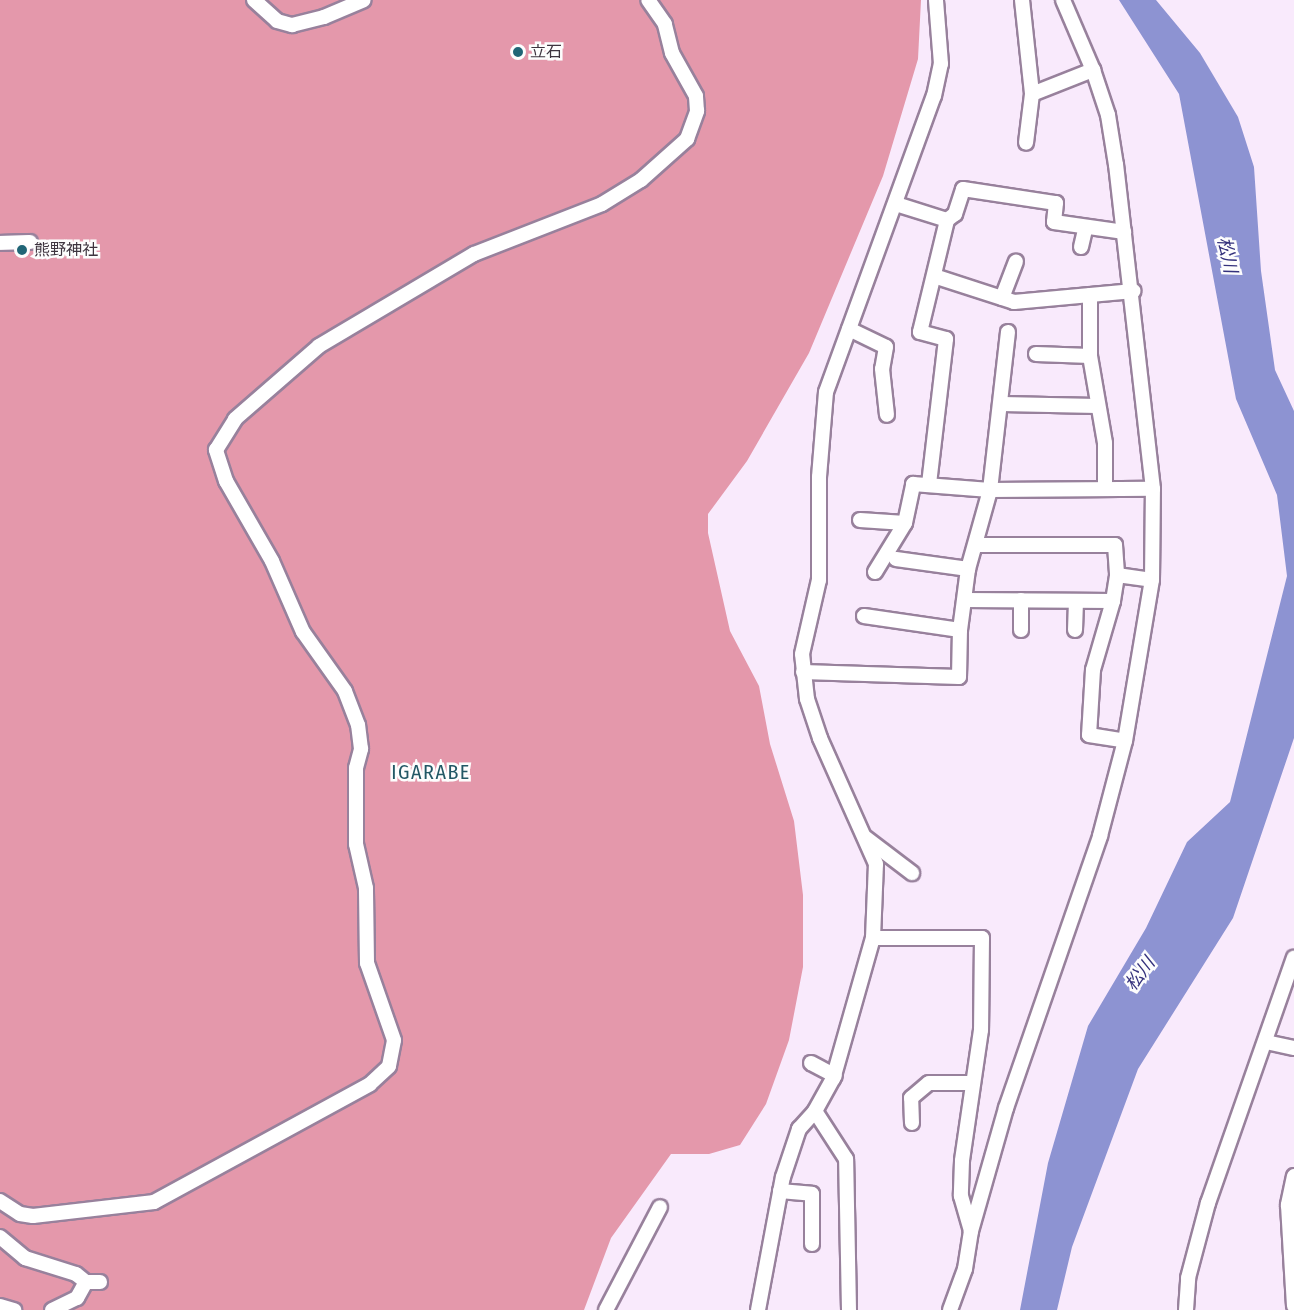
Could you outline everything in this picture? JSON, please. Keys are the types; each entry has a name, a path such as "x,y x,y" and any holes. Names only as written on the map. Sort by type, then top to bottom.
{"street":[{"path":"254,0 267,14 288,25 324,17 364,0"},
{"path":"0,1201 20,1214 33,1216 154,1202 365,1087 389,1066 394,1040 367,963 366,888 356,844 356,768 361,749 358,725 345,691 303,632 272,561 226,481 216,450 235,420 327,340 474,254 602,204 641,180 687,139 697,111 696,96 672,53 665,24 648,0"},
{"path":"758,1310 780,1191 799,1129 815,1111 835,1076 873,938 876,864 820,738 807,699 802,654 819,580 821,423 826,392 896,204 941,64 936,0"},
{"path":"1022,0 1032,94 1026,143"},
{"path":"950,1310 965,1269 971,1231 1052,965 1100,836 1125,741 1152,580 1153,489 1133,291 1108,115 1093,70 1063,0"},
{"path":"1032,94 1093,70"},
{"path":"929,484 946,339 920,332 947,220 955,214 963,189 1056,203 1053,222 1085,230 1124,232"},
{"path":"896,204 947,220"},
{"path":"1081,247 1085,230"},
{"path":"0,243 30,242"},
{"path":"1002,298 1016,262"},
{"path":"934,276 1014,302 1133,291"},
{"path":"1090,295 1090,356 1105,443 1105,487"},
{"path":"849,328 886,347 882,369 887,415"},
{"path":"803,672 959,677 960,630 968,569 977,545 990,490 1002,404 1008,332"},
{"path":"1036,354 1090,356"},
{"path":"1002,404 1097,406"},
{"path":"875,572 906,523 913,484 990,490 1105,487 1153,489"},
{"path":"860,520 906,523"},
{"path":"977,545 1115,545 1117,576 1113,601 1093,670 1089,735 1125,741"},
{"path":"897,559 968,569"},
{"path":"1117,576 1152,580"},
{"path":"965,600 1113,601"},
{"path":"1021,600 1021,630"},
{"path":"1075,630 1076,601"},
{"path":"864,616 960,630"},
{"path":"866,838 912,873"},
{"path":"873,938 982,938 981,1030 961,1196 971,1231"},
{"path":"1186,1310 1188,1278 1208,1203 1294,958"},
{"path":"1266,1042 1294,1048"},
{"path":"810,1064 835,1076"},
{"path":"912,1123 910,1098 929,1083 973,1083"},
{"path":"815,1111 846,1160 849,1310"},
{"path":"1294,1176 1291,1205 1294,1306"},
{"path":"780,1191 812,1194 812,1244"},
{"path":"606,1310 660,1208"},
{"path":"0,1237 25,1258 76,1274 93,1282 77,1298 52,1310"},
{"path":"0,1306 14,1310"}],"shaded area":[{"path":"0,0 921,0 918,59 883,176 809,353 747,461 708,514 708,533 730,631 759,686 770,744 794,821 803,895 803,967 789,1040 766,1104 740,1145 709,1154 671,1154 611,1238 584,1310 0,1310"}],"water":[{"name":"松川","path":"1119,0 1156,0 1200,53 1238,117 1254,167 1261,271 1275,370 1294,411 1294,738 1233,918 1138,1069 1072,1247 1057,1310 1020,1310 1048,1163 1088,1026 1146,928 1187,842 1230,802 1287,576 1277,495 1236,399 1179,94"}],"place":[{"name":"立石","path":"518,52"},
{"name":"熊野神社","path":"22,250"}],"district":[{"name":"IGARABE","path":"431,772"}]}
